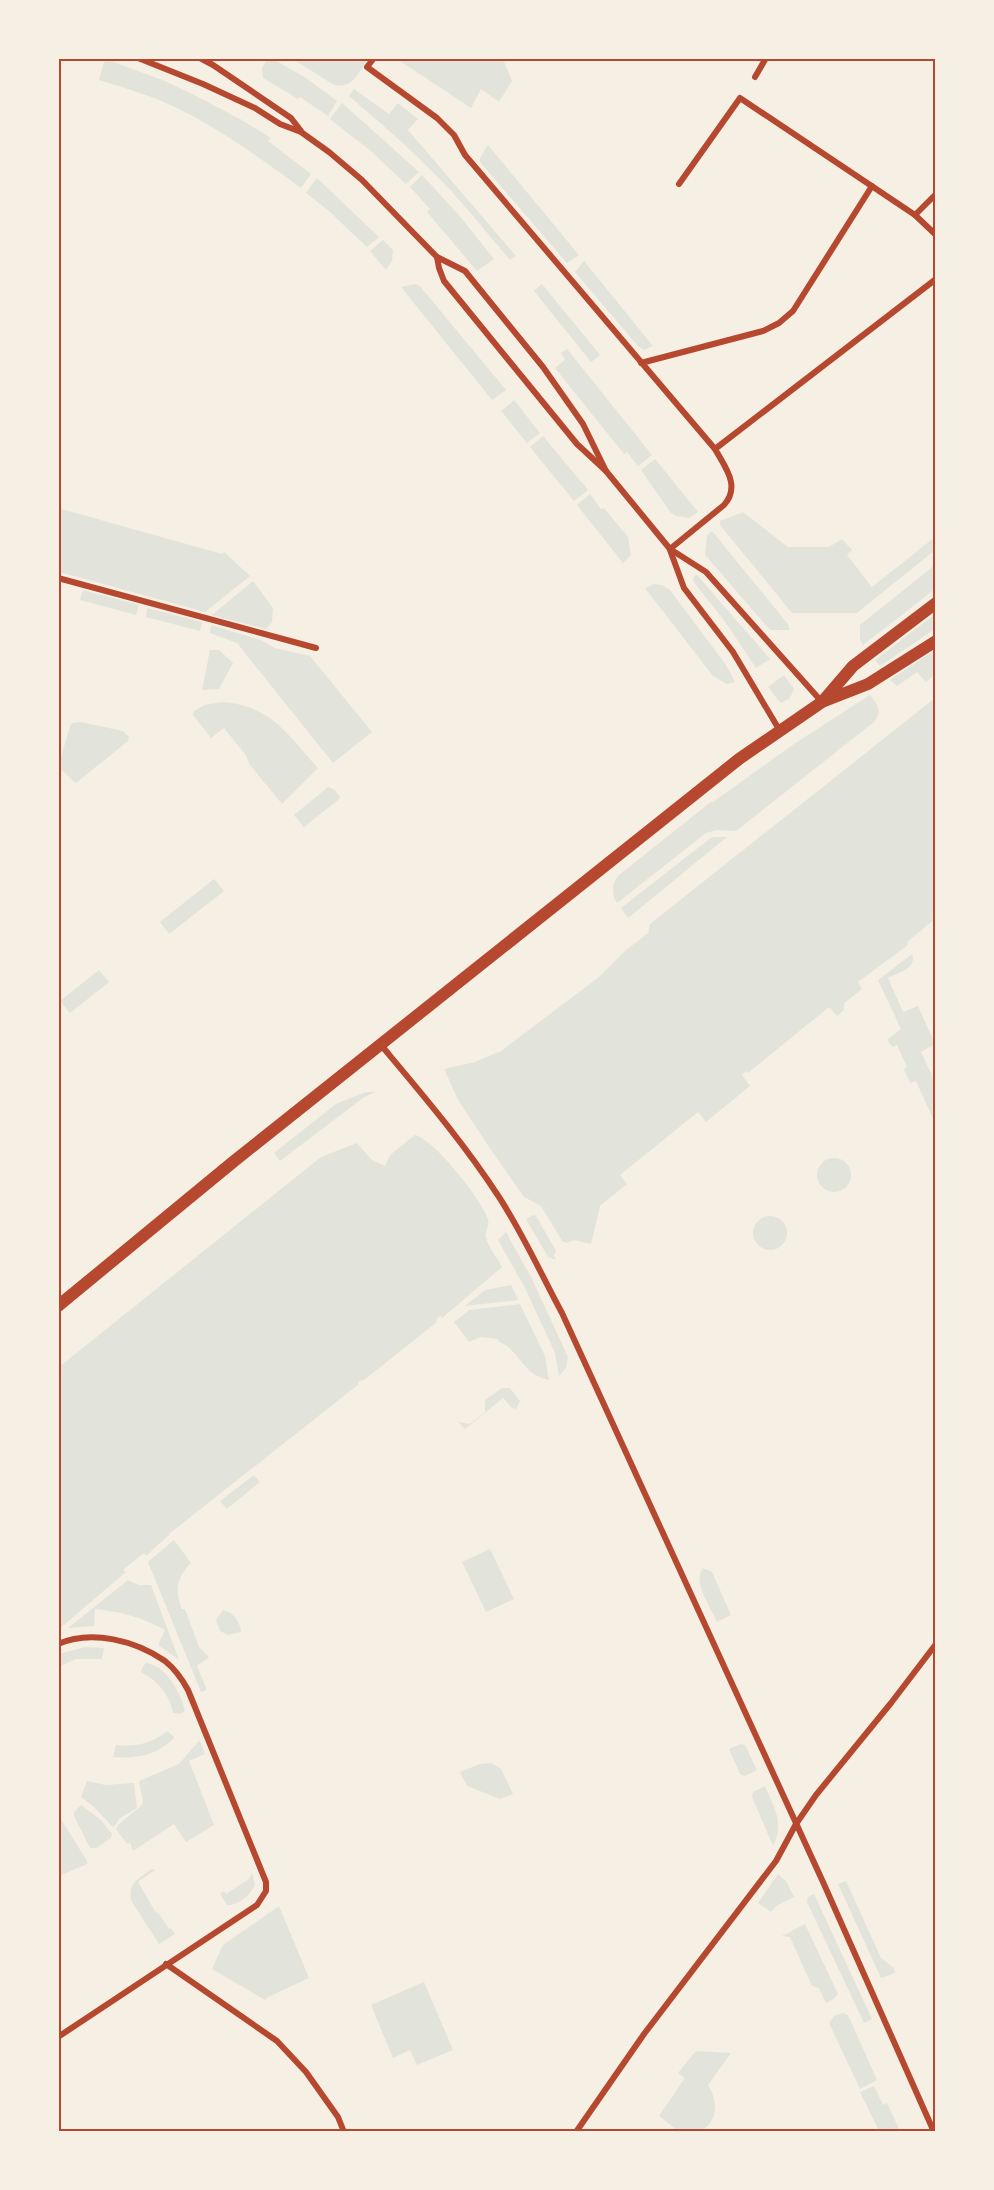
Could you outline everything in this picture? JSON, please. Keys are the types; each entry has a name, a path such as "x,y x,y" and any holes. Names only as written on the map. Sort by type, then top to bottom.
{"main road":[{"path":"822,702 853,666 936,603"},
{"path":"58,1306 189,1198 739,759 822,702 868,684 936,641"}],"street":[{"path":"138,58 203,84 255,108 280,124 301,132 362,180 436,257 444,281 577,444 606,471 670,549 706,572 822,702"},
{"path":"200,58 291,118 301,132"},
{"path":"374,58 368,67 436,118 454,135 465,155 715,449 732,480 730,496 724,505 670,549"},
{"path":"755,77 766,58"},
{"path":"679,184 740,98 915,215 936,235"},
{"path":"641,363 763,331 778,323 793,311 872,186"},
{"path":"915,215 936,194"},
{"path":"436,257 451,262 465,271 543,367 583,424 606,471"},
{"path":"715,449 936,279"},
{"path":"670,549 684,588 733,652 780,731"},
{"path":"58,578 316,648"},
{"path":"381,1045 446,1124 497,1195 522,1235 562,1313 934,2132"},
{"path":"58,1644 89,1637 121,1642 145,1650 165,1662 181,1678 188,1690 266,1882 266,1891 257,1905 58,2037"},
{"path":"576,2132 644,2034 776,1861 796,1824 816,1795 936,1644"},
{"path":"166,1964 277,2041 306,2072 338,2117 344,2132"}],"shaded area":[{"path":"268,58 306,78 337,101 328,116 300,97 298,99 263,78 262,68"},
{"path":"293,59 368,59 354,79 341,86 334,85"},
{"path":"397,59 503,59 512,81 499,102 481,89 471,108"},
{"path":"108,60 165,81 240,119 271,138 268,141 311,174 301,188 230,138 200,120 154,98 99,80 104,62"},
{"path":"354,89 389,114 398,103 418,119 408,130 516,256 510,260 441,180 349,96"},
{"path":"342,103 419,172 406,184 372,152 330,119"},
{"path":"488,145 579,255 567,263 480,162"},
{"path":"422,175 458,214 494,259 477,271 427,212 430,209 410,187"},
{"path":"317,178 379,237 367,247 306,193"},
{"path":"383,240 393,250 392,261 386,270 370,251"},
{"path":"584,261 653,346 644,350 638,346 575,272"},
{"path":"542,284 600,355 591,362 534,291"},
{"path":"419,285 506,390 492,400 401,287"},
{"path":"567,349 652,455 638,466 627,452 624,454 555,368 565,360 561,353"},
{"path":"514,400 540,433 527,443 501,411"},
{"path":"543,436 588,490 574,501 530,447"},
{"path":"655,459 698,512 689,518 671,513 641,470"},
{"path":"590,494 628,537 631,555 623,563 577,505"},
{"path":"58,508 222,554 224,552 250,576 205,612 59,572"},
{"path":"743,512 788,547 829,547 842,539 852,550 847,555 872,587 935,537 935,550 857,613 792,613 720,525 720,521"},
{"path":"712,531 788,624 790,630 770,630 705,555 707,535"},
{"path":"935,565 935,589 863,645 860,639 860,625"},
{"path":"697,575 770,659 756,668 726,623 693,581 694,576"},
{"path":"253,581 273,608 272,622 266,629 212,615"},
{"path":"654,584 662,585 670,590 726,665 735,682 727,684 713,676 645,588"},
{"path":"83,590 139,605 136,615 80,600"},
{"path":"147,608 202,622 200,631 146,617"},
{"path":"935,614 935,629 880,666 875,660"},
{"path":"211,625 261,640 275,648 310,656 372,732 333,763 237,643 210,633"},
{"path":"210,650 219,650 233,663 219,689 202,690"},
{"path":"935,650 935,674 926,682 917,672 897,686 890,680"},
{"path":"784,675 794,689 790,698 782,703 768,687"},
{"path":"870,695 879,711 874,722 736,831 717,830 706,833 617,903 613,888 619,875 712,801"},
{"path":"935,698 935,919 907,942 908,945 858,982 862,989 844,1003 844,1010 837,1016 829,1007 748,1073 746,1071 742,1075 750,1086 706,1122 698,1112 620,1175 627,1184 600,1206 591,1244 574,1240 567,1243 562,1241 541,1206 524,1197 489,1147 458,1100 444,1069 475,1062 501,1051 599,977 626,950 648,933 650,924"},
{"path":"222,702 239,704 266,716 287,733 318,768 282,804 224,728 211,738 193,715 194,711 204,705"},
{"path":"81,722 123,731 129,737 128,741 76,783 60,769 59,763 72,723"},
{"path":"328,787 335,790 340,797 304,827 294,815"},
{"path":"712,837 727,837 628,918 621,908"},
{"path":"214,879 224,891 169,934 160,922"},
{"path":"912,954 910,967 888,978 903,1012 918,1006 935,1044 921,1052 935,1082 935,1123 916,1081 910,1083 904,1069 907,1067 897,1045 893,1047 887,1040 901,1029 878,980"},
{"path":"99,970 109,982 70,1013 60,1001"},
{"path":"366,1092 375,1092 363,1098 280,1161 274,1153 336,1104"},
{"path":"415,1135 434,1147 445,1158 477,1198 488,1219 487,1242 502,1267 442,1318 440,1316 437,1322 364,1380 358,1382 359,1384 169,1534 146,1556 144,1553 123,1570 126,1572 59,1629 59,1367 321,1157 357,1143 372,1160 385,1166 390,1155"},
{"path":"834,1158 846,1163 851,1175 846,1187 834,1192 822,1187 817,1175 822,1163"},
{"path":"533,1215 536,1216 556,1251 554,1255 556,1260 548,1257 526,1219"},
{"path":"770,1216 782,1221 787,1233 782,1245 770,1250 758,1245 753,1233 758,1221"},
{"path":"506,1232 533,1281 568,1357 566,1368 559,1376 555,1353 525,1288 498,1240"},
{"path":"511,1285 518,1300 465,1306 485,1290"},
{"path":"520,1304 545,1356 549,1380 533,1373 511,1350 498,1341 499,1339 481,1337 469,1342 454,1322 469,1310"},
{"path":"502,1388 510,1388 520,1401 516,1409 512,1408 503,1398 465,1429 458,1422 470,1424 485,1412 485,1400"},
{"path":"254,1475 260,1482 227,1509 220,1501"},
{"path":"174,1540 191,1563 182,1574 178,1584 182,1609 185,1609 199,1647 209,1657 197,1666 207,1690 201,1692 148,1562"},
{"path":"490,1549 514,1599 486,1612 462,1562"},
{"path":"703,1568 712,1572 731,1615 717,1622 701,1588 700,1574"},
{"path":"128,1580 139,1585 151,1585 179,1660 158,1645 165,1630 131,1616 95,1609 94,1626 68,1628"},
{"path":"223,1610 235,1618 241,1632 228,1635 220,1631 216,1620"},
{"path":"85,1647 104,1648 102,1659 76,1659 59,1667 59,1654"},
{"path":"146,1663 160,1669 172,1681 185,1711 181,1714 173,1713 162,1689 141,1672"},
{"path":"167,1731 174,1737 173,1739 152,1753 137,1757 113,1757 116,1745 143,1744"},
{"path":"200,1741 205,1754 189,1761 214,1825 186,1842 174,1824 133,1851 130,1843 127,1844 116,1829 143,1802 139,1781 179,1764"},
{"path":"741,1744 745,1745 757,1770 745,1776 740,1774 729,1749"},
{"path":"491,1763 501,1769 513,1794 500,1799 467,1786 460,1772 480,1764"},
{"path":"87,1781 106,1785 134,1783 137,1808 120,1818 114,1827 112,1826 81,1797"},
{"path":"765,1786 775,1808 778,1823 773,1846 752,1797 753,1792"},
{"path":"81,1805 101,1820 112,1834 111,1838 96,1848 90,1848 74,1816 74,1812"},
{"path":"59,1816 87,1864 59,1876"},
{"path":"152,1869 155,1870 138,1882 156,1913 158,1912 175,1934 159,1944 132,1902 131,1896 135,1882"},
{"path":"252,1873 255,1884 251,1892 244,1899 227,1905 220,1894 224,1891 226,1894 249,1879"},
{"path":"778,1874 786,1881 794,1897 776,1906 771,1912 758,1903"},
{"path":"846,1881 881,1958 894,1968 895,1973 881,1978 838,1884"},
{"path":"814,1894 872,2019 864,2023 807,1902 808,1897"},
{"path":"279,1906 309,1978 265,2000 212,1969 223,1945"},
{"path":"805,1924 838,1994 826,2003 819,1988 812,1986 790,1937 782,1936"},
{"path":"424,1982 453,2050 417,2065 410,2050 393,2058 371,2005"},
{"path":"843,2013 848,2015 877,2080 860,2089 829,2023 834,2016"},
{"path":"696,2051 731,2053 708,2085 715,2104 714,2117 711,2122 700,2131 678,2131 659,2116 685,2078 678,2073"},
{"path":"874,2086 883,2105 887,2103 900,2131 879,2131 860,2092"}]}
